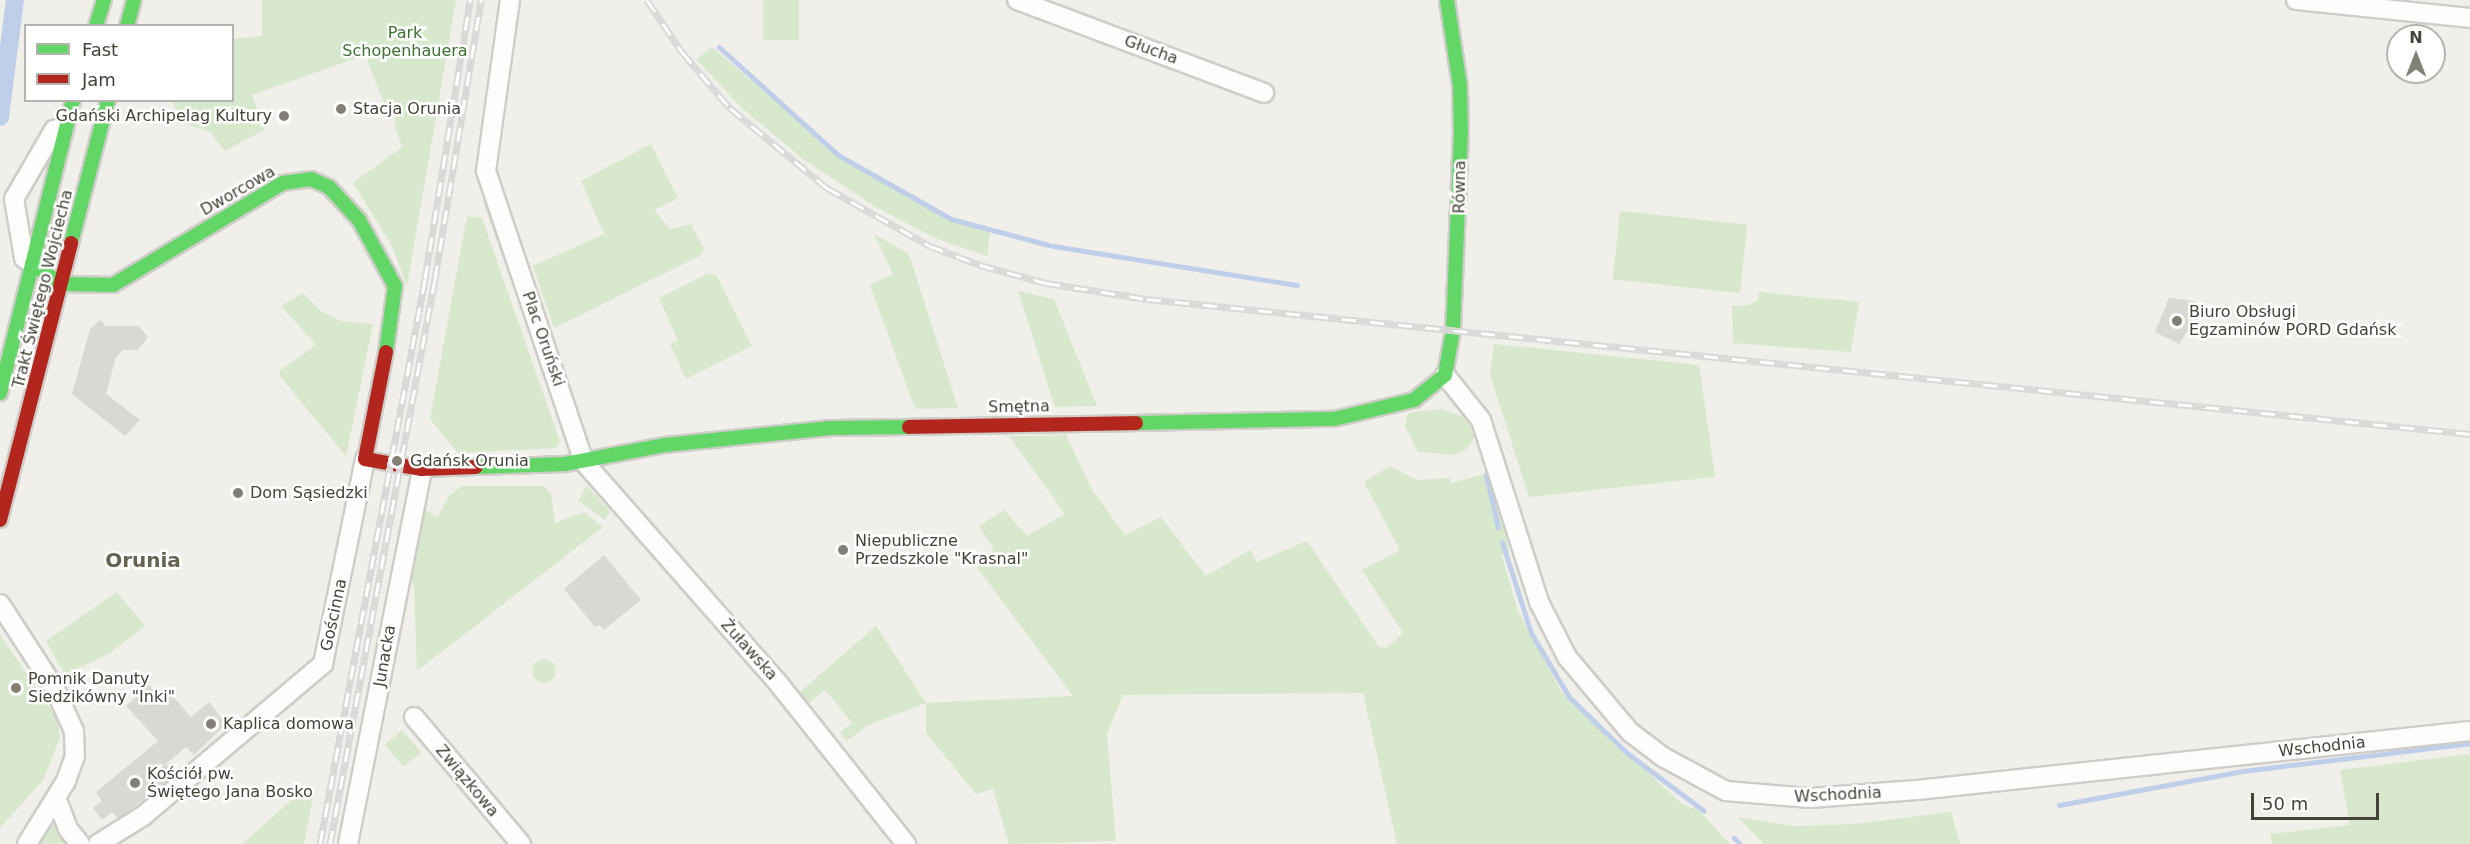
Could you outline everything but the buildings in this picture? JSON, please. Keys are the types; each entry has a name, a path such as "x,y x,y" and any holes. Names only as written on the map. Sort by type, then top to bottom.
{"street":[{"path":"97,24 104,0"},
{"path":"128,24 134,0"},
{"name":"Plac Oruński","path":"510,0 486,171 584,462"},
{"name":"Głucha","path":"1017,0 1037,4 1264,93"},
{"name":"Równa","path":"1445,375 1453,330 1461,135 1458,68 1447,0"},
{"path":"2296,0 2470,18"},
{"name":"Trakt Świętego Wojciecha","path":"0,393 64,127 72,102"},
{"name":"Trakt Świętego Wojciecha","path":"0,520 107,102"},
{"path":"32,264 24,258 7,192 54,130 64,127"},
{"name":"Dworcowa","path":"32,264 61,284 88,288 113,285 283,183 311,179 329,187 358,220 395,286 393,320 365,459"},
{"path":"21,308 61,284"},
{"name":"Smętna","path":"584,462 665,445 818,429 1334,419 1414,400 1445,375"},
{"name":"Wschodnia","path":"1445,375 1481,420 1539,602 1567,657 1630,732 1663,757 1726,791 1810,798 1917,790 2470,731"},
{"path":"365,459 422,469 584,462"},
{"name":"Gościnna","path":"98,844 143,816 323,664 365,459"},
{"name":"Żuławska","path":"584,462 778,683 906,844"},
{"name":"Junacka","path":"348,844 422,469"},
{"path":"2,610 54,687 75,731 75,756 57,800 27,844"},
{"name":"Związkowa","path":"414,717 520,844"},
{"path":"57,800 68,829 80,844"}],"green space":[{"name":"Park Schopenhauera","path":"262,0 456,0 407,286 391,244 353,183 402,147 395,127 396,102 386,108 365,55 252,95 264,130 225,151 210,132 184,124 173,102 234,102 234,39 262,36"},
{"path":"763,0 799,0 799,40 763,40"},
{"path":"712,47 838,155 951,219 990,232 987,256 935,238 874,206 803,159 743,109 696,59"},
{"path":"651,144 678,198 654,210 670,229 691,224 704,249 700,256 554,328 533,266 604,234 581,181"},
{"path":"485,191 568,441 483,202"},
{"path":"1620,211 1747,224 1740,293 1613,280"},
{"path":"467,216 482,218 560,442 556,448 458,453 430,419"},
{"path":"874,234 909,254 958,408 916,409 913,403 870,285 893,274"},
{"path":"709,273 717,276 752,346 686,379 670,344 678,341 659,298"},
{"path":"1018,291 1054,299 1097,406 1055,407"},
{"path":"1759,292 1859,302 1851,352 1733,343 1732,306 1748,305 1758,300"},
{"path":"303,293 321,311 341,321 373,324 346,456 280,376 279,371 316,345 281,306"},
{"path":"1494,344 1699,365 1715,477 1529,497 1490,374"},
{"path":"1441,409 1466,418 1476,436 1466,450 1454,455 1418,452 1405,426 1408,413"},
{"path":"1066,435 1092,490 1125,535 1161,517 1206,576 1250,550 1257,562 1307,541 1379,647 1386,648 1403,633 1362,570 1400,550 1364,482 1390,466 1417,480 1450,478 1451,483 1489,473 1510,553 1502,555 1518,611 1562,693 1682,804 1698,810 1730,844 1397,844 1363,693 1123,695 1107,733 1116,841 1009,844 993,789 976,794 926,733 926,703 1073,696 974,563 994,550 979,526 1004,510 1027,536 1065,514 1009,436"},
{"path":"586,485 610,511 605,520 579,501"},
{"path":"461,486 543,486 551,493 555,523 584,512 603,527 417,671 414,584 403,578 418,506 438,517 449,496"},
{"path":"117,592 145,626 109,654 65,674 46,641"},
{"path":"876,626 926,703 868,725 847,741 840,733 852,723 825,690 809,703 800,692"},
{"path":"0,634 57,719 60,738 43,780 0,828"},
{"path":"544,659 552,663 556,671 552,679 544,683 536,679 532,671 536,663"},
{"path":"402,730 421,752 404,767 385,745"},
{"path":"2470,754 2470,844 2272,844 2270,834 2350,825 2340,770"},
{"path":"313,797 304,844 242,844 294,798"},
{"path":"1951,812 1960,844 1764,844 1737,817 1793,826 1855,824"},
{"path":"54,819 68,843 34,844"}],"waterway":[{"path":"0,117 15,0"},
{"path":"719,47 838,155 951,219 1049,245"},
{"path":"1053,246 1297,285"},
{"path":"1486,475 1498,528"},
{"path":"1502,542 1531,633 1569,697 1627,753 1704,811"},
{"path":"2059,805 2243,771 2470,743"},
{"path":"1734,838 1740,844"}],"railway":[{"path":"320,844 425,279 470,0"},
{"path":"330,844 435,279 481,0"},
{"path":"647,0 682,52 730,108 827,188 930,246 980,265 1046,283 1147,299 2470,434"}],"traffic: fast":[{"path":"97,24 104,0"},
{"path":"128,24 134,0"},
{"path":"1136,423 1334,419 1414,400 1445,375 1453,330 1461,135 1460,86 1447,0"},
{"path":"0,393 73,102"},
{"path":"71,243 107,102"},
{"path":"32,264 61,284 113,285 283,183 311,179 329,187 359,220 395,286 386,352"},
{"path":"476,467 565,464 665,445 830,428 909,427"}],"traffic: jam":[{"path":"0,520 71,243"},
{"path":"386,352 365,459 422,469 476,467"},
{"path":"909,427 1136,423"}],"place":[{"name":"Stacja Orunia","path":"341,109"},
{"name":"Gdański Archipelag Kultury","path":"284,116"},
{"name":"Biuro Obsługi Egzaminów PORD Gdańsk","path":"2177,321"},
{"name":"Gdańsk Orunia","path":"397,461"},
{"name":"Dom Sąsiedzki","path":"238,493"},
{"name":"Niepubliczne Przedszkole \"Krasnal\"","path":"843,550"},
{"name":"Pomnik Danuty Siedzikówny \"Inki\"","path":"16,688"},
{"name":"Kaplica domowa","path":"211,724"},
{"name":"Kościół pw. Świętego Jana Bosko","path":"135,783"}],"district":[{"name":"Orunia","path":"143,560"}]}
